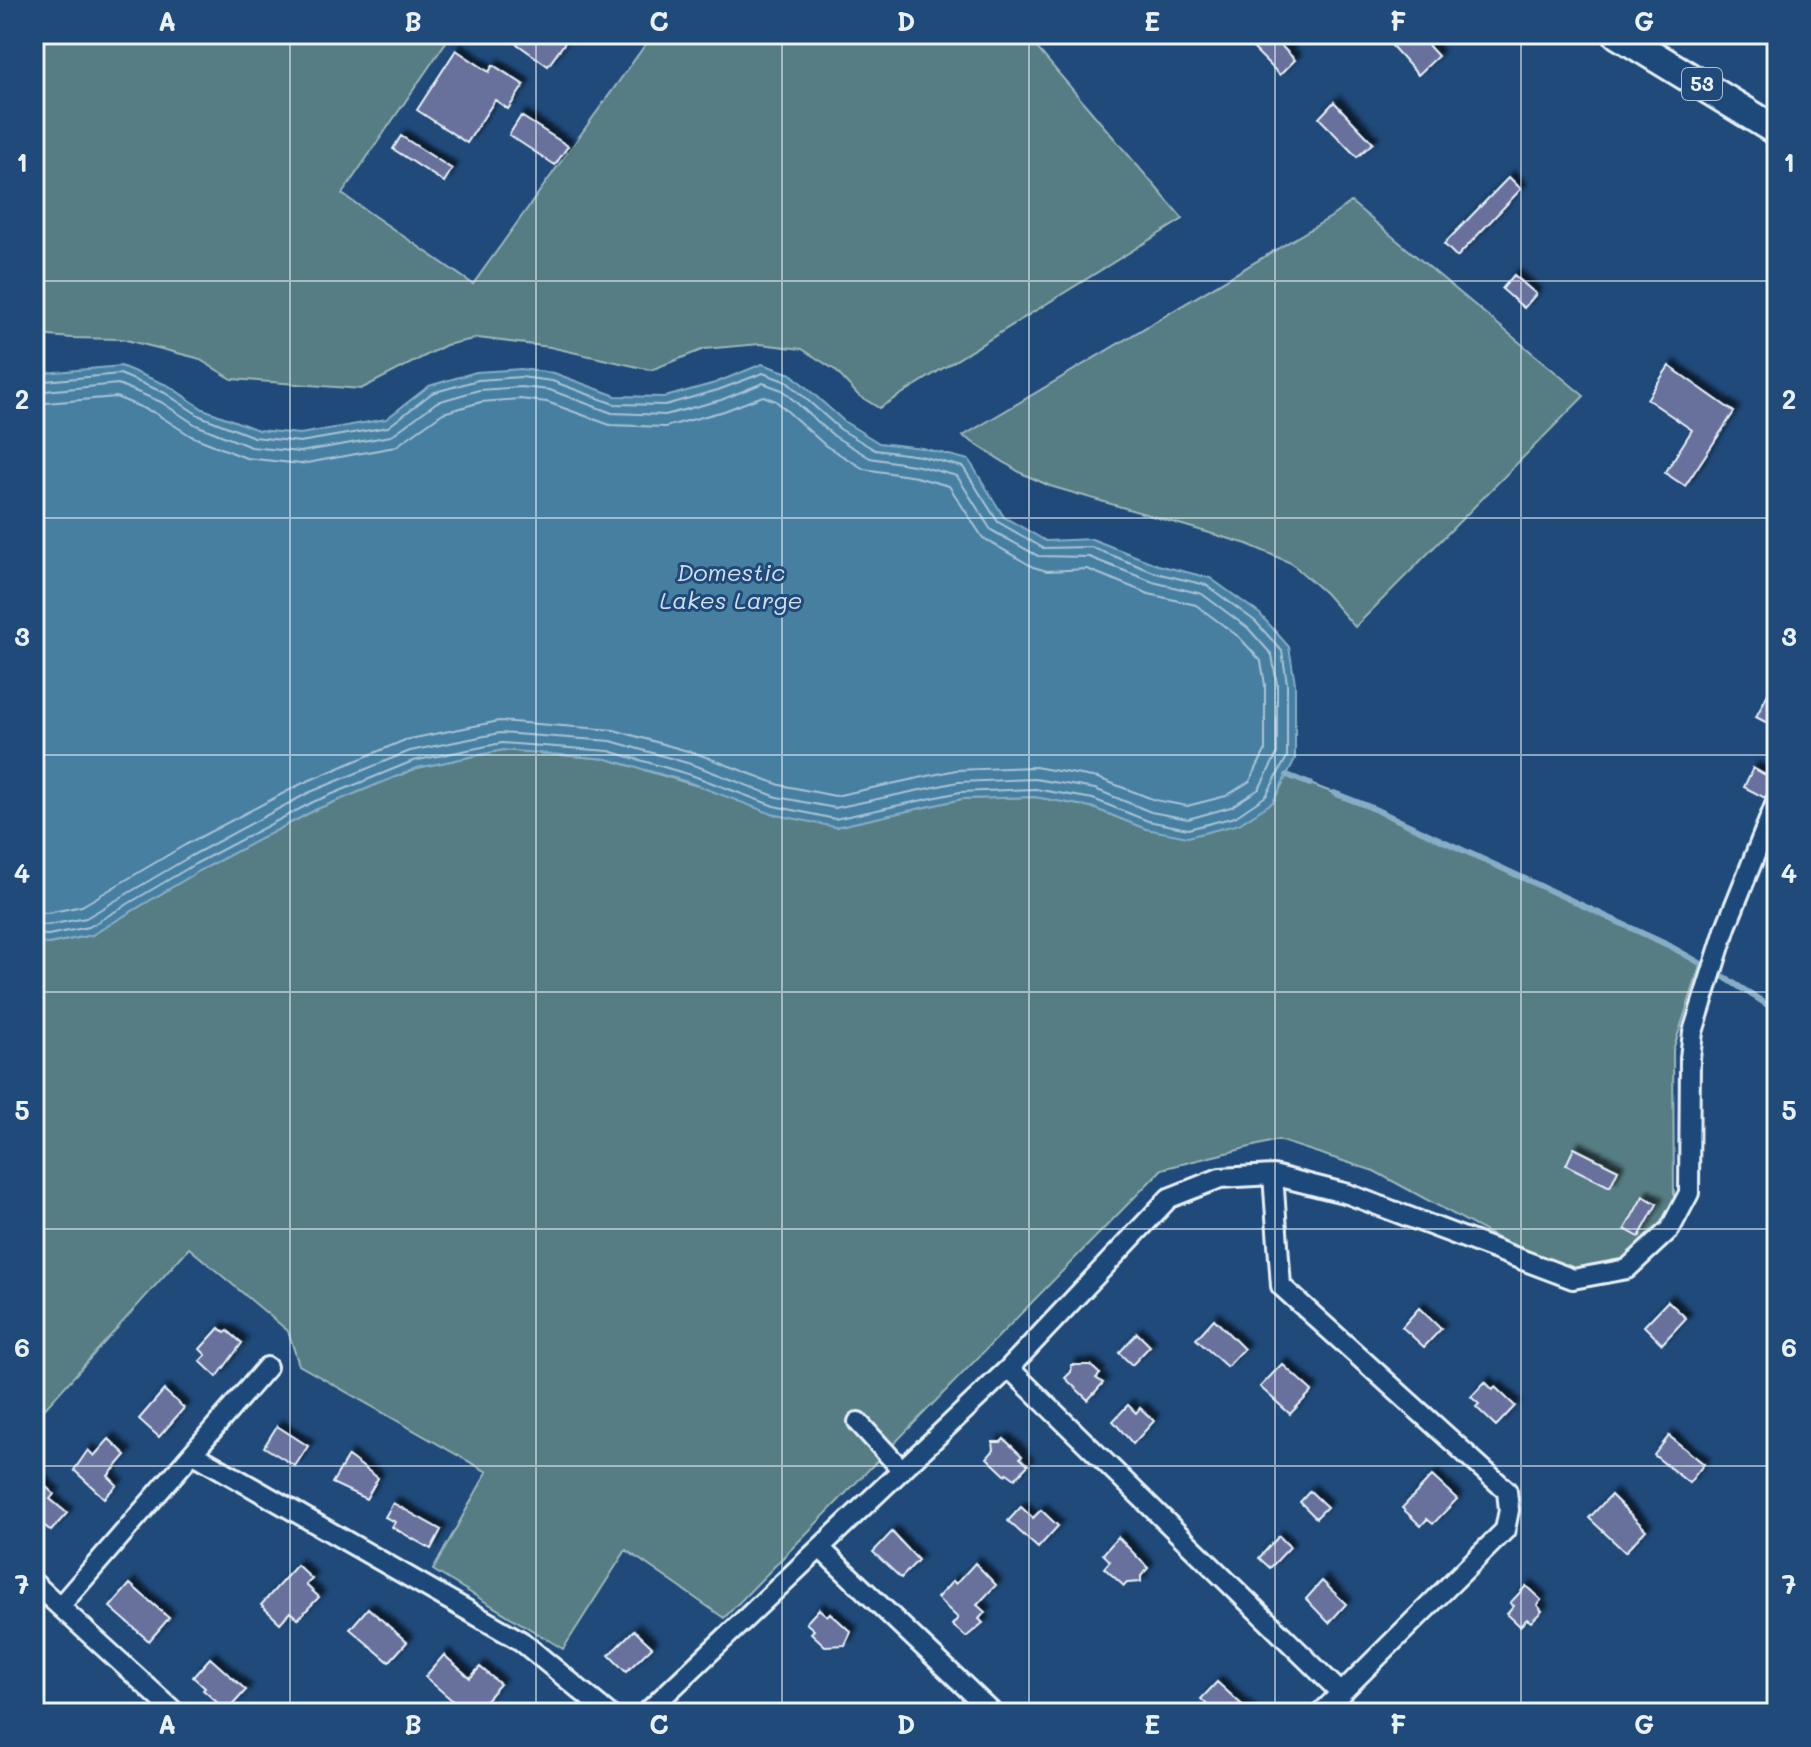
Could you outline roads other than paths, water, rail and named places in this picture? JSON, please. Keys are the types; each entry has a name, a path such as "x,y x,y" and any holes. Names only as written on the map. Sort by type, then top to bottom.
{"main road":[{"name":"53","path":"1657,34 1777,113"},
{"name":"53","path":"1625,36 1777,131"}],"street":[{"path":"646,1713 1009,1368 1169,1198 1220,1178 1273,1175 1348,1194 1573,1279 1627,1269 1670,1229 1689,1193 1693,1032 1726,927 1777,800"},
{"path":"1273,1175 1281,1286 1507,1491 1509,1510 1505,1530 1321,1713"},
{"path":"61,1605 267,1367"},
{"path":"1009,1368 1340,1692"},
{"path":"858,1422 902,1470"},
{"path":"194,1454 521,1641 608,1713"},
{"path":"820,1548 993,1713"},
{"path":"34,1583 176,1713"}],"water":[{"name":"Domestic Lakes Large","path":"762,364 791,374 845,422 879,443 922,448 969,460 1004,517 1046,541 1092,539 1158,565 1210,578 1260,614 1289,647 1295,683 1295,759 1273,802 1239,824 1188,837 1146,829 1091,807 1035,797 962,799 835,827 772,814 688,782 607,759 503,750 417,768 317,809 199,871 92,935 48,944 34,942 34,374 121,366 169,386 203,409 258,430 300,434 386,419 429,386 476,372 521,369 554,373 616,396 665,397 715,383"}],"waterway":[{"path":"1287,775 1310,784"},
{"path":"1334,793 1670,946 1707,967"},
{"path":"1721,975 1777,1011"}]}
